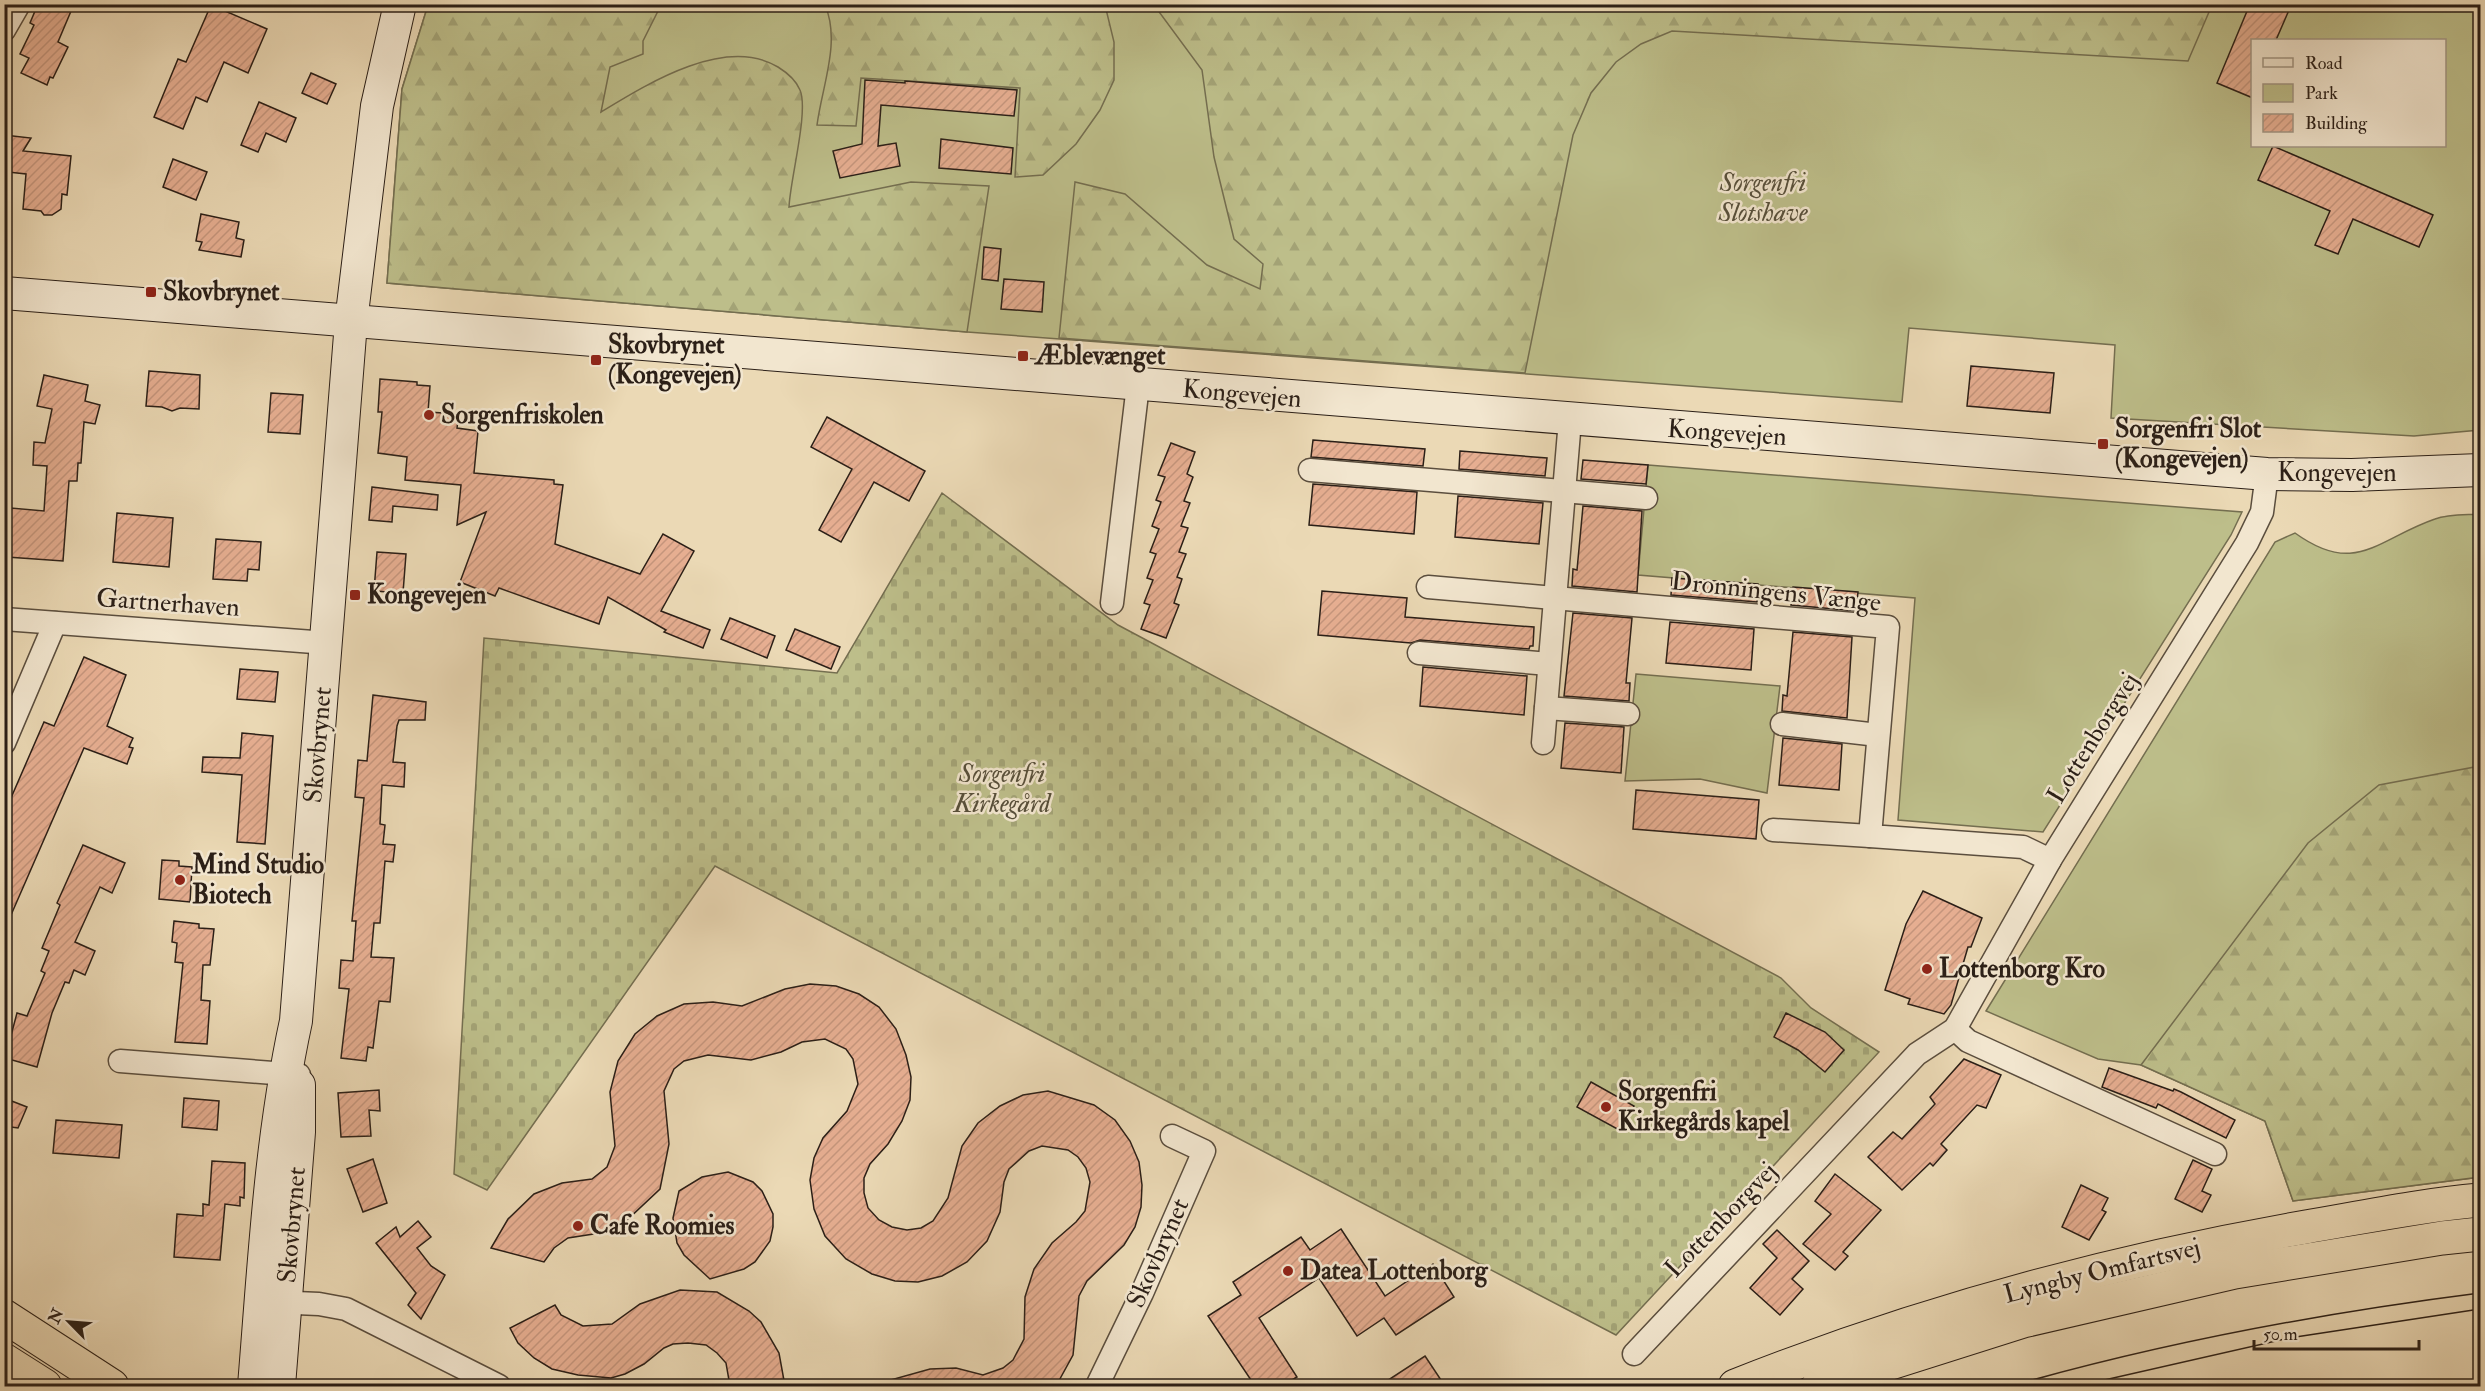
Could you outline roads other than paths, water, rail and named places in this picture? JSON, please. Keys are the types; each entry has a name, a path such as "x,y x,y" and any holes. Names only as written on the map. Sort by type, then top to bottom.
{"highway":[{"name":"Lyngby Omfartsvej","path":"1736,1386 1813,1356 2012,1292 2224,1241 2442,1203 2481,1200"},
{"name":"Lyngby Omfartsvej","path":"1818,1386 2023,1321 2235,1272 2442,1238 2481,1234"},
{"path":"4,1316 112,1386"},
{"path":"4,1360 45,1386"}],"street":[{"path":"4,30 19,4"},
{"name":"Skovbrynet","path":"254,1386 274,1303 299,1132 292,1074 351,322 377,106 400,4"},
{"name":"Kongevejen","path":"4,293 2267,474 2352,475 2481,470"},
{"path":"1112,603 1138,385"},
{"path":"1543,743 1570,420"},
{"path":"1310,470 1646,498"},
{"name":"Lottenborgvej","path":"1634,1354 1917,1054 1955,1029 2050,860 2247,543 2262,512 2267,474"},
{"name":"Dronningens Vænge","path":"1428,587 1888,627 1869,836"},
{"name":"Gartnerhaven","path":"4,619 327,643"},
{"path":"4,743 55,623"},
{"path":"1419,653 1549,664"},
{"path":"1546,708 1628,714"},
{"path":"1782,724 1878,735"},
{"path":"1773,830 2022,848 2050,860"},
{"path":"1955,1029 1968,1041 2215,1154"},
{"path":"120,1061 292,1074"},
{"name":"Skovbrynet","path":"1097,1386 1142,1293 1204,1151 1172,1136"},
{"name":"Skovbrynet","path":"274,1303 279,1386"},
{"name":"Skovbrynet","path":"274,1303 320,1304 346,1309 499,1386"}],"tram line":[{"path":"2011,1386 2127,1356 2244,1330 2480,1293"},
{"path":"2078,1386 2289,1338 2480,1309"}],"place":[{"name":"Skovbrynet","path":"151,292"},
{"name":"Æblevænget","path":"1023,356"},
{"name":"Skovbrynet (Kongevejen)","path":"596,360"},
{"name":"Sorgenfriskolen","path":"429,415"},
{"name":"Sorgenfri Slot (Kongevejen)","path":"2103,444"},
{"name":"Kongevejen","path":"355,595"},
{"name":"Mind Studio Biotech","path":"180,880"},
{"name":"Lottenborg Kro","path":"1927,969"},
{"name":"Sorgenfri Kirkegårds kapel","path":"1606,1107"},
{"name":"Cafe Roomies","path":"578,1226"},
{"name":"Datea Lottenborg","path":"1288,1271"}],"park label":[{"name":"Sorgenfri Slotshave","path":"1763,198"},
{"name":"Sorgenfri Kirkegård","path":"1002,789"}]}
